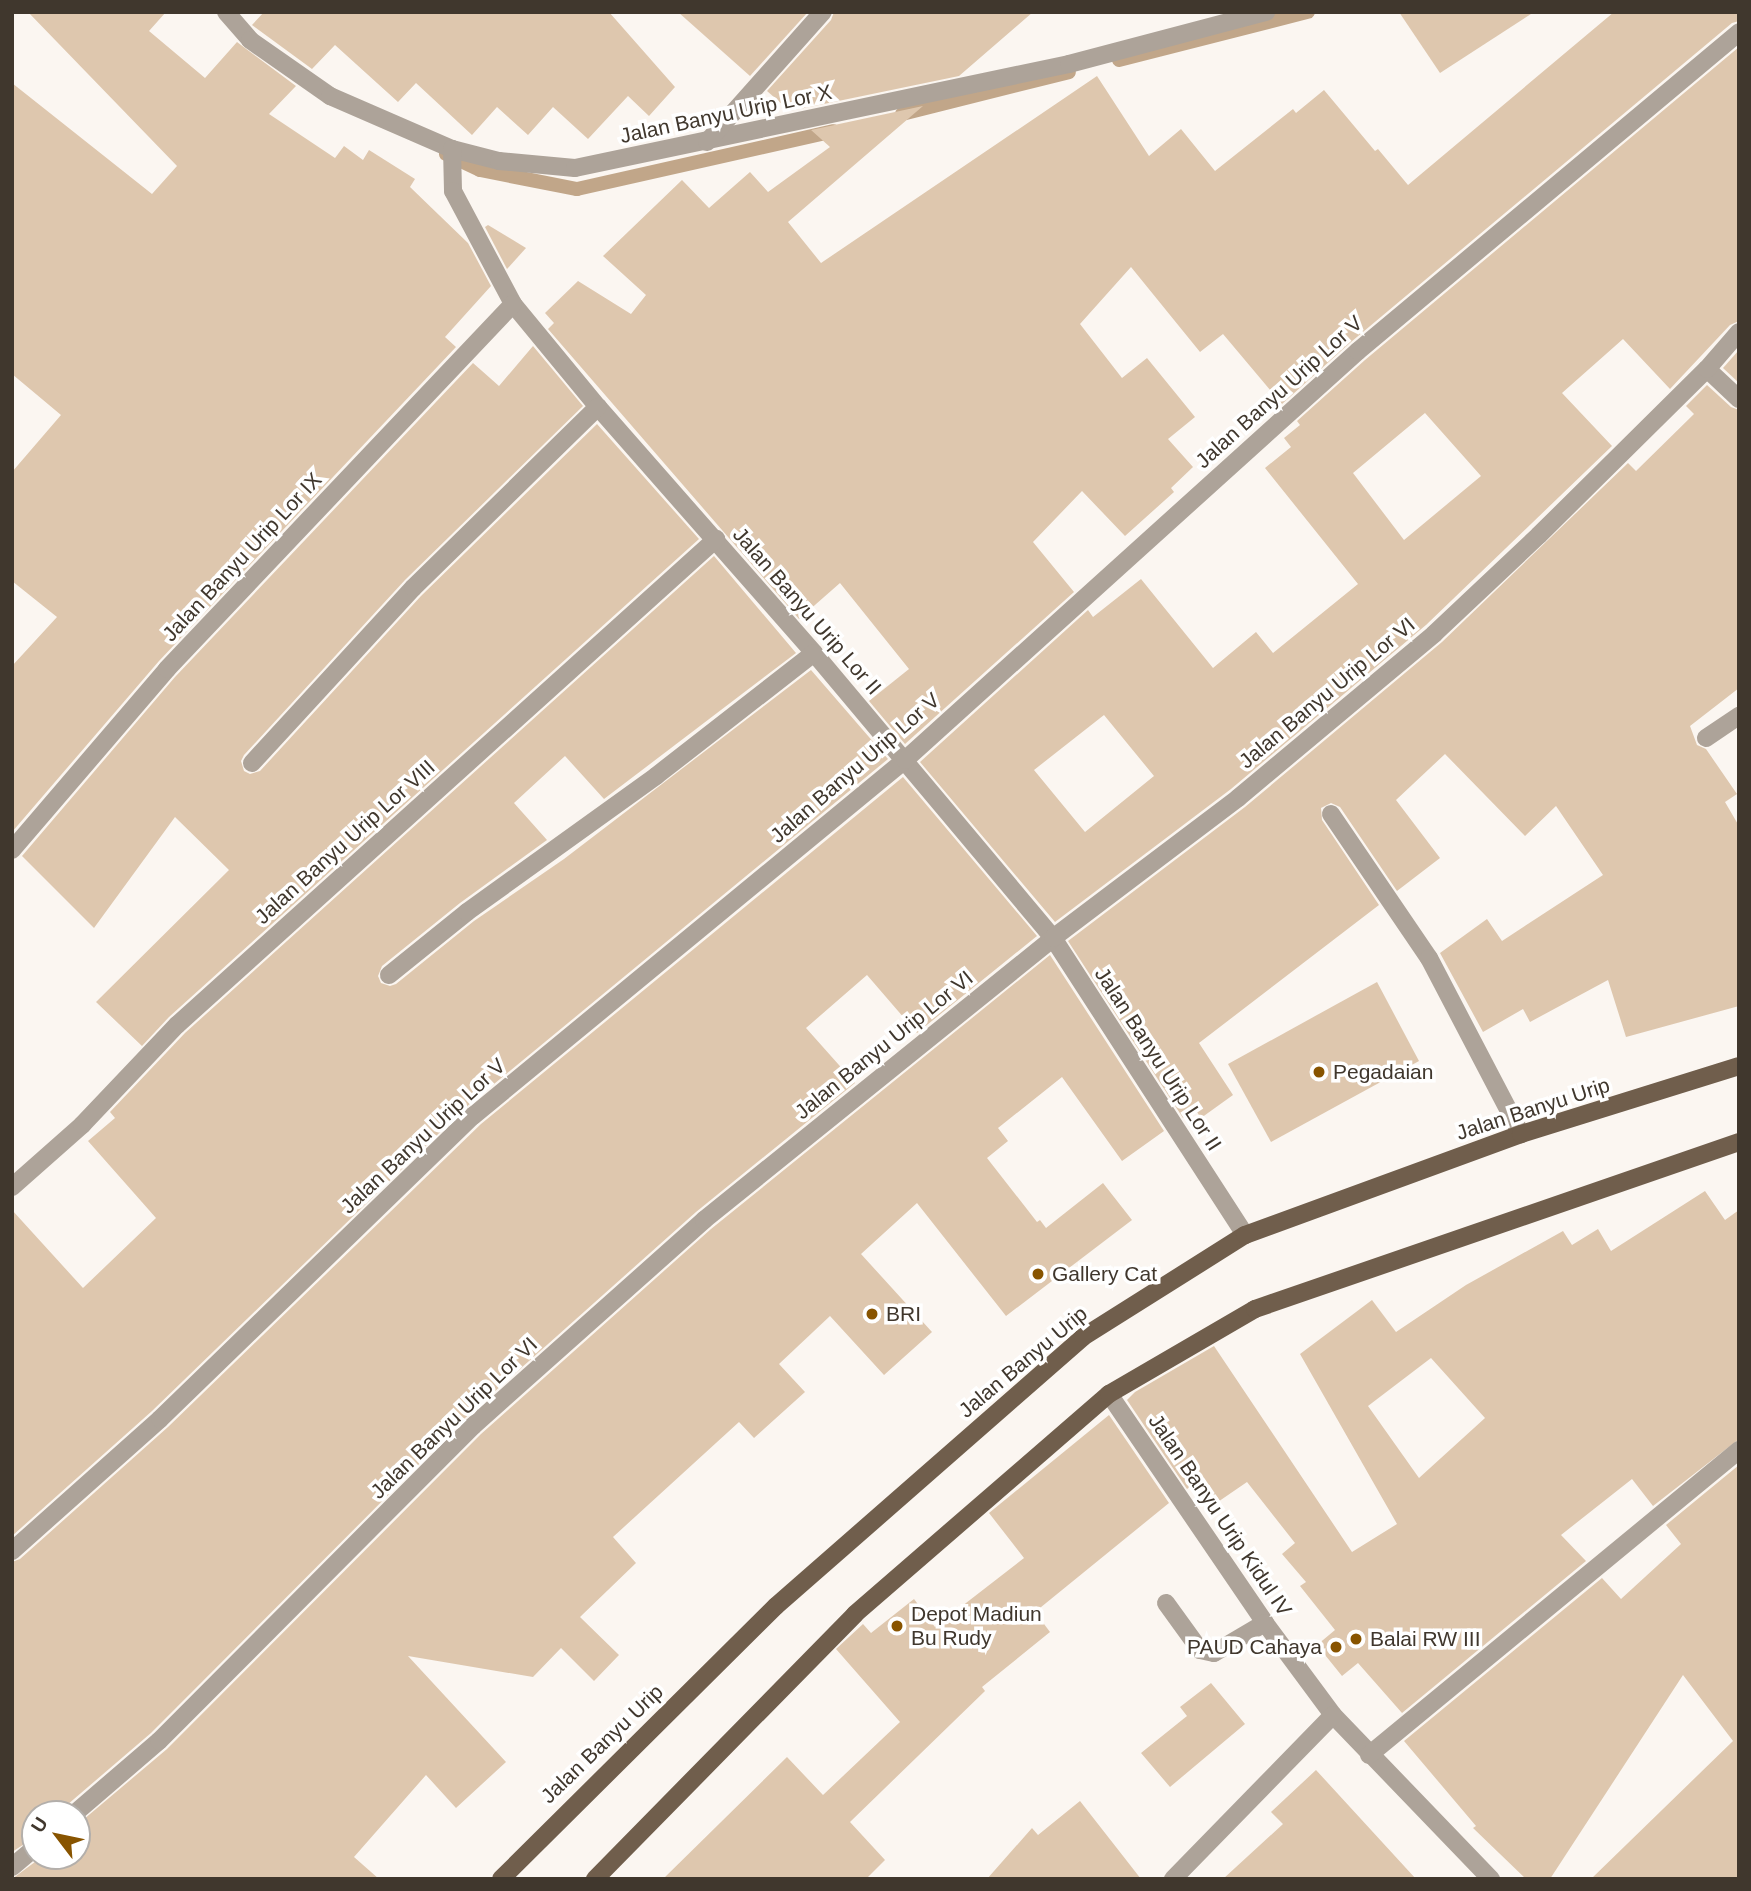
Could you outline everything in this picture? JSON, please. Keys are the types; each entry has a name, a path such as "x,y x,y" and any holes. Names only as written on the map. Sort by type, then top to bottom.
{"main road":[{"name":"Jalan Banyu Urip","path":"501,1879 776,1606 1083,1337 1245,1235 1521,1134 1739,1066"},
{"path":"595,1879 855,1614 1110,1394 1255,1309 1739,1142"}],"street":[{"name":"Jalan Banyu Urip Lor X","path":"226,12 250,40 331,96 453,153 499,161 575,168 1069,64 1266,12"},
{"path":"707,142 823,12"},
{"name":"Jalan Banyu Urip Lor V","path":"12,1551 160,1419 472,1116 905,760 1358,351 1739,32"},
{"name":"Jalan Banyu Urip Lor II","path":"453,153 453,191 513,304 598,407 814,653 1053,938 1245,1235"},
{"name":"Jalan Banyu Urip Lor IX","path":"12,850 167,669 513,304"},
{"name":"Jalan Banyu Urip Lor VI","path":"90,1800 159,1741 494,1408 704,1220 1053,938 1238,798 1434,634 1707,369 1739,332"},
{"path":"1707,369 1739,399"},
{"path":"252,763 413,588 598,407"},
{"name":"Jalan Banyu Urip Lor VIII","path":"12,1187 82,1125 177,1026 716,539"},
{"path":"389,975 467,912 656,776 814,653"},
{"path":"1706,738 1739,716"},
{"path":"1331,814 1429,958 1521,1134"},
{"name":"Jalan Banyu Urip Kidul IV","path":"1110,1394 1265,1623 1333,1714 1369,1755 1491,1879"},
{"path":"1369,1755 1739,1450"},
{"path":"1166,1603 1200,1650 1214,1653 1265,1623"},
{"path":"1173,1879 1333,1714"}],"building":[{"path":"28,12 166,12 149,31 205,78 237,42 296,86 269,114 335,158 344,146 363,160 369,150 415,179 410,187 468,243 491,286 445,337 456,347 159,661 12,832 12,666 57,617 12,581 12,472 61,415 12,374 12,83 152,194 177,166"},
{"path":"264,12 609,12 675,87 649,116 628,96 588,139 553,107 528,135 497,107 472,135 416,83 398,102 335,45 312,69 252,25"},
{"path":"678,12 808,12 750,76"},
{"path":"834,12 1033,12 959,76 790,111 767,91 831,20"},
{"path":"1399,12 1534,12 1440,73"},
{"path":"1614,12 1739,12 1739,21 1732,23 1351,342 1282,404 1223,334 1200,352 1131,267 1080,324 1122,378 1147,358 1195,417 1168,439 1193,467 1171,488 1174,492 1125,536 1082,491 1033,542 1074,592 905,744 869,701 909,669 840,583 799,619 548,329 554,323 545,313 578,281 631,314 646,295 603,256 682,180 709,208 750,172 768,192 830,147 811,130 923,106 788,222 821,263 1097,76 1149,156 1181,129 1215,171 1293,109 1296,113 1324,90 1375,151 1378,149 1408,185"},
{"path":"1739,47 1739,321 1730,325 1670,389 1623,339 1562,393 1612,446 1426,625 1231,789 1055,922 920,762 1088,610 1093,617 1141,579 1213,668 1256,632 1273,653 1358,584 1265,468 1291,447 1284,438 1300,425 1297,421 1365,360","holes":["1425,413 1481,476 1404,540 1353,473","1104,715 1154,776 1085,832 1034,770"]},
{"path":"488,225 526,248 507,269 485,227"},
{"path":"533,346 583,406 405,580 244,755 241,761 244,771 250,774 260,771 421,596 597,424 699,539 169,1017 142,1046 96,1002 229,870 175,817 94,928 22,856 175,677 473,363 499,386"},
{"path":"1739,350 1739,383 1723,368"},
{"path":"1707,385 1731,407 1739,410 1739,688 1690,726 1697,745 1706,749 1737,794 1725,802 1739,826 1739,1006 1626,1037 1608,980 1530,1022 1523,1009 1483,1032 1440,953 1487,919 1502,941 1603,875 1556,806 1525,836 1445,754 1396,800 1440,858 1397,891 1340,807 1331,803 1321,808 1322,820 1379,905 1199,1043 1233,1095 1201,1118 1195,1109 1183,1118 1068,941 1245,807 1442,642 1628,463 1636,471 1694,414 1686,406"},
{"path":"714,556 796,653 604,799 565,756 514,803 547,840 460,903 382,966 378,976 381,983 390,986 396,984 474,921 564,859 811,670 888,759 465,1108 152,1411 12,1536 12,1210 83,1288 156,1218 88,1141 115,1118 110,1112 185,1033"},
{"path":"903,777 1037,936 917,1033 867,975 806,1028 855,1083 696,1212 465,1418 151,1733 73,1800 21,1800 21,1846 12,1852 12,1562 20,1559 168,1427 481,1124"},
{"path":"1050,955 1164,1131 1122,1161 1062,1077 998,1128 1008,1141 987,1158 1037,1222 1040,1220 1046,1228 1103,1183 1132,1220 1006,1316 917,1203 861,1254 932,1332 884,1375 830,1316 779,1364 805,1392 754,1438 739,1422 613,1537 636,1563 580,1617 619,1655 594,1681 561,1648 533,1677 408,1656 506,1762 456,1808 426,1775 354,1857 379,1879 12,1879 24,1870 91,1870 91,1813 167,1749 481,1434 711,1229"},
{"path":"1377,982 1419,1061 1271,1142 1228,1064"},
{"path":"1705,1191 1725,1220 1739,1210 1739,1439 1653,1506 1632,1479 1561,1535 1586,1561 1402,1713 1358,1663 1342,1676 1317,1645 1335,1630 1300,1586 1306,1582 1282,1554 1295,1543 1247,1482 1212,1506 1195,1483 1187,1489 1127,1400 1135,1392 1214,1346 1352,1552 1397,1524 1300,1354 1372,1300 1396,1332 1466,1285 1563,1231 1572,1245 1598,1229 1611,1251","holes":["1431,1358 1485,1418 1419,1478 1368,1406"]},
{"path":"1109,1415 1169,1503 1035,1612 1050,1632 982,1687 985,1691 850,1822 885,1860 866,1879 663,1879 787,1757 823,1795 900,1722 836,1649 863,1624 871,1633 914,1599 935,1627 1024,1558 989,1513"},
{"path":"1739,1465 1739,1879 1591,1879 1733,1741 1683,1675 1550,1879 1526,1879 1473,1828 1476,1826 1404,1741 1602,1578 1621,1599 1681,1544 1666,1525"},
{"path":"1211,1683 1245,1724 1170,1787 1141,1753 1187,1716 1180,1707"},
{"path":"1316,1770 1416,1879 1223,1879 1283,1824 1271,1812"},
{"path":"1080,1801 1141,1879 987,1879 1032,1828 1038,1835"}],"waterway":[{"path":"1119,60 1308,12"},
{"path":"902,114 1069,72"},
{"path":"446,154 480,170 577,189 834,131"}],"place":[{"name":"Pegadaian","path":"1319,1072"},
{"name":"Gallery Cat","path":"1038,1274"},
{"name":"BRI","path":"872,1314"},
{"name":"Depot Madiun Bu Rudy","path":"897,1626"},
{"name":"Balai RW III","path":"1356,1639"},
{"name":"PAUD Cahaya","path":"1336,1647"}]}
